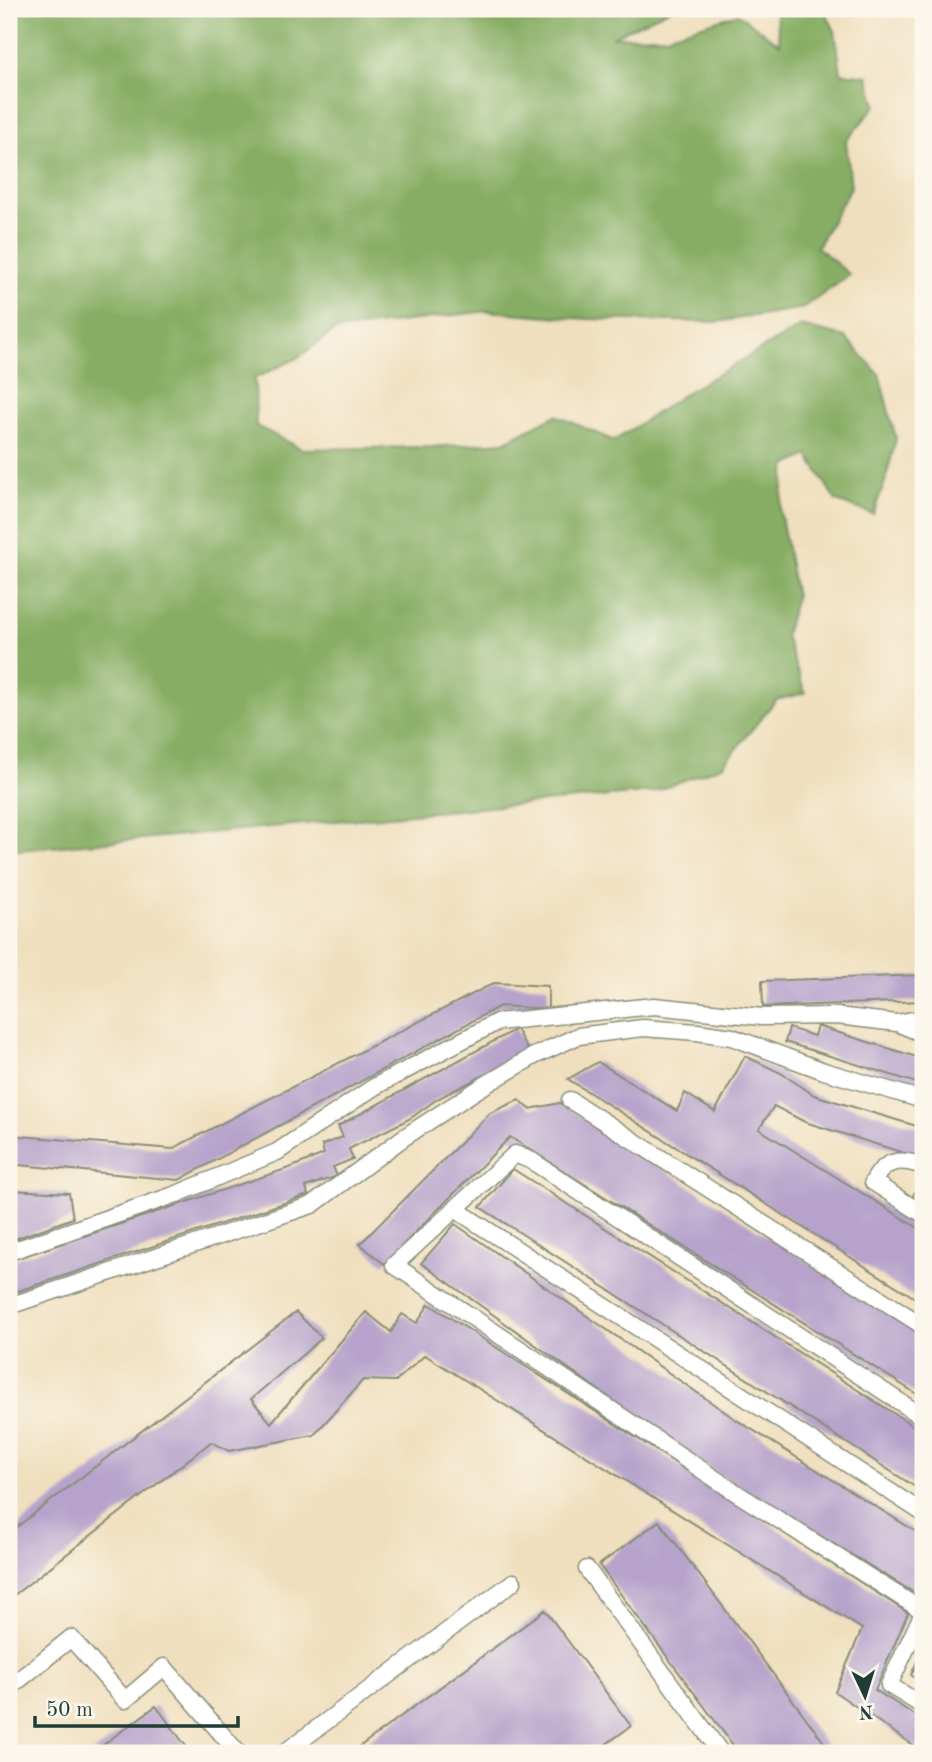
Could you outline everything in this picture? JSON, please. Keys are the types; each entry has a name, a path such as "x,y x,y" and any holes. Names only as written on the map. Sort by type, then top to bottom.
{"lane":[{"path":"9,1252 177,1194 277,1152 374,1087 497,1021 654,1006 762,1017 837,1016 897,1023 923,1034"},
{"path":"897,1023 923,1018"},
{"path":"9,1306 312,1205 403,1138 480,1088 534,1056 578,1036 643,1028 732,1037 824,1071 923,1100"},
{"path":"570,1100 923,1326"},
{"path":"923,1417 532,1161 515,1154 394,1265 737,1494 923,1612 889,1685 923,1706"},
{"path":"923,1166 908,1161 891,1162 879,1171 873,1182 923,1214"},
{"path":"455,1209 923,1513"},
{"path":"587,1569 722,1753"},
{"path":"284,1753 513,1582"},
{"path":"9,1688 71,1638 125,1700 164,1667 237,1753"}],"green space":[{"path":"9,9 671,9 612,37 666,36 738,14 780,44 775,9 824,9 835,31 841,73 868,76 876,105 846,141 851,187 817,247 850,275 803,308 717,322 586,319 487,311 336,330 296,359 255,378 256,426 302,449 432,447 504,442 556,415 614,441 689,391 801,326 845,337 879,374 896,439 873,514 836,501 808,455 786,466 780,511 796,597 785,635 805,693 776,700 722,766 653,792 9,851"}],"building":[{"path":"923,975 923,1001 763,1007 762,981"},
{"path":"494,983 548,986 548,1009 500,1006 179,1180 9,1164 9,1135 172,1149"},
{"path":"817,1026 923,1059 923,1085 785,1042 789,1028 814,1036"},
{"path":"516,1029 529,1052 437,1099 411,1118 349,1149 353,1159 333,1167 337,1176 306,1187 308,1195 9,1294 9,1261 324,1154 322,1145 343,1137 338,1126"},
{"path":"745,1056 781,1073 814,1095 923,1128 923,1159 805,1122 774,1106 759,1129 923,1231 923,1303 568,1079 598,1062 677,1111 685,1093 715,1112"},
{"path":"519,1100 530,1109 560,1103 923,1336 923,1398 510,1137 384,1264 360,1244 490,1113"},
{"path":"513,1169 923,1432 923,1492 480,1207"},
{"path":"923,1178 923,1209 910,1201"},
{"path":"9,1190 69,1193 73,1218 9,1241"},
{"path":"455,1224 735,1419 923,1536 923,1598 702,1464 421,1263"},
{"path":"429,1304 908,1613 875,1690 923,1720 923,1752 835,1692 862,1629 425,1355 396,1381 363,1380 314,1435 229,1451 211,1442 9,1599 9,1533 296,1312 322,1338 251,1399 271,1423 366,1312 391,1332 402,1314 417,1323"},
{"path":"659,1521 832,1753 739,1753 599,1565"},
{"path":"545,1610 631,1726 594,1753 351,1753"},
{"path":"923,1649 923,1683 911,1675"},
{"path":"156,1706 191,1753 92,1753"}]}
